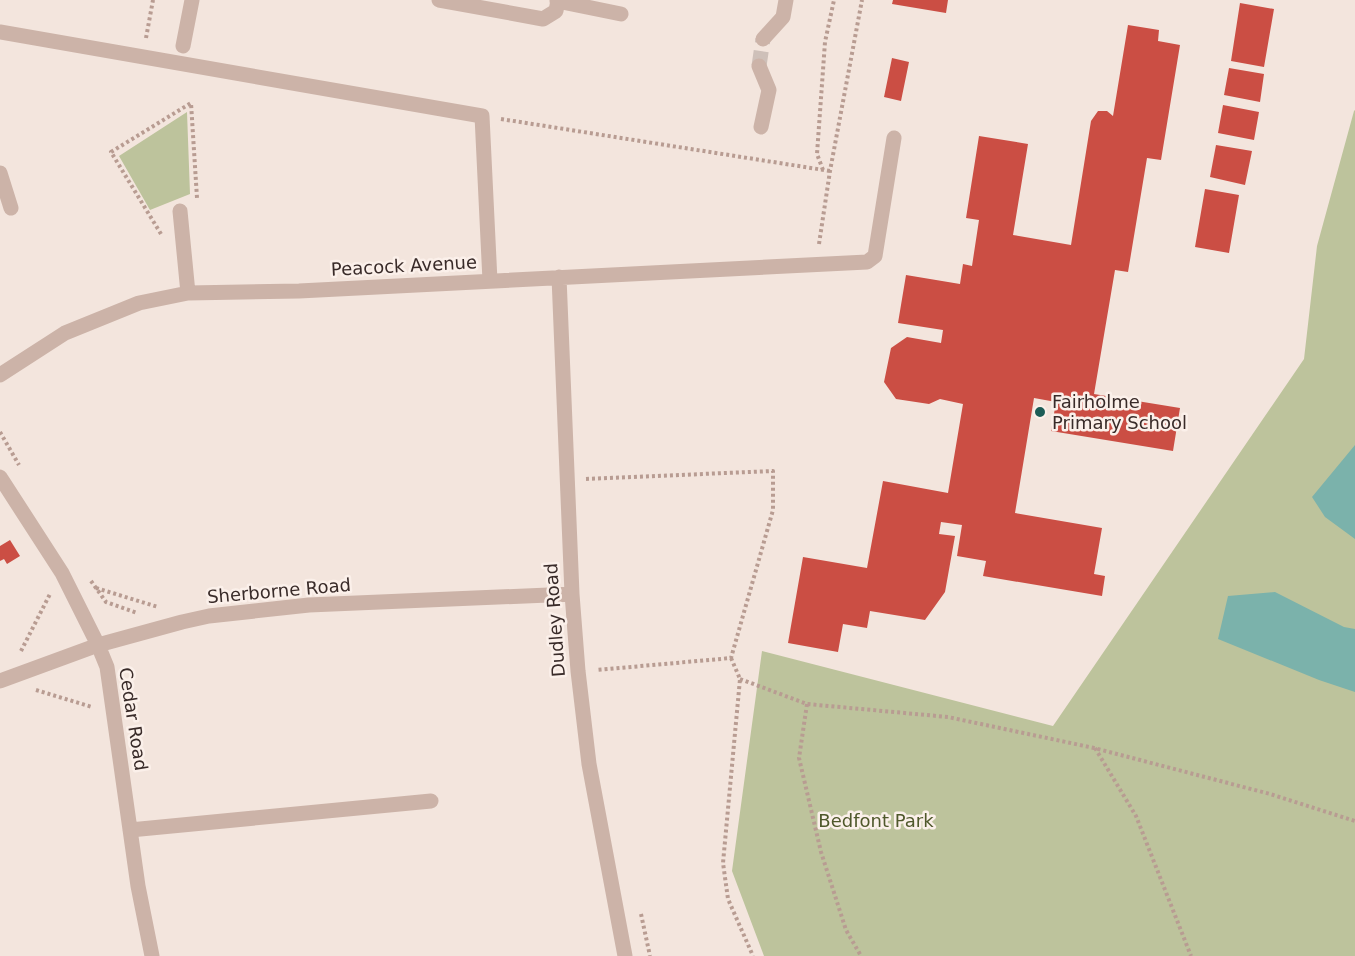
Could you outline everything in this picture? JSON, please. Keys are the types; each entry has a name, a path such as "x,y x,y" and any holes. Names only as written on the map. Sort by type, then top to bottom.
{"street":[{"path":"183,46 192,0"},
{"path":"439,0 543,19 556,11 558,0 621,15"},
{"path":"763,39 783,17 786,0"},
{"path":"0,32 482,116 490,281"},
{"path":"759,66 769,90 762,127"},
{"name":"Peacock Avenue","path":"0,375 65,333 139,303 188,293 299,291 862,264 875,256 894,138"},
{"path":"0,173 11,208"},
{"path":"180,211 188,293"},
{"name":"Dudley Road","path":"559,277 572,594 578,671 589,764 625,956"},
{"name":"Cedar Road","path":"0,477 63,573 107,667 138,886 152,956"},
{"name":"Sherborne Road","path":"0,681 98,645 209,616 309,606 572,594"},
{"path":"130,830 431,801"}],"path":[{"path":"153,0 146,39 183,46"},
{"path":"823,170 817,154 825,42 834,0"},
{"path":"823,265 818,250 830,171 862,0"},
{"path":"162,237 111,152 191,103 198,206"},
{"path":"482,116 830,171"},
{"path":"0,432 22,470"},
{"path":"585,468 586,488"},
{"path":"567,480 772,471 773,510 731,658 740,679 723,863 728,898 753,956"},
{"path":"90,579 106,602 140,614"},
{"path":"16,660 54,586"},
{"path":"96,588 164,609 156,610"},
{"path":"578,671 731,658"},
{"path":"597,659 597,670"},
{"path":"740,679 807,704 948,717 1095,748 1270,794 1355,820"},
{"path":"31,689 98,709"},
{"path":"807,704 799,758 821,852 846,930 861,956"},
{"path":"1095,748 1136,816 1191,956"},
{"path":"640,911 650,956"}],"green space":[{"name":"Bedfont Park","path":"1355,110 1355,956 764,956 732,871 762,651 1053,726 1304,359 1317,246"},
{"path":"187,112 190,194 150,210 119,156"}],"water":[{"path":"1355,445 1355,539 1325,517 1312,497"},
{"path":"1275,592 1344,627 1355,629 1355,692 1218,639 1228,596"}],"building":[{"path":"893,0 948,0 946,13 892,4"},
{"path":"1240,3 1274,9 1264,67 1231,61"},
{"path":"1128,25 1159,30 1158,41 1180,45 1161,160 1147,158 1128,272 1115,270 1094,394 1180,408 1173,451 1051,431 1056,402 1034,398 1015,513 1102,528 1094,574 1105,576 1102,596 983,576 986,561 957,556 962,525 941,522 939,534 955,536 945,592 925,620 870,611 867,628 843,624 838,652 788,643 803,557 867,568 883,481 948,493 963,404 940,399 929,404 896,399 884,382 891,348 907,337 941,343 943,330 898,323 906,275 960,284 963,264 972,266 979,220 966,218 979,136 1028,144 1013,235 1071,245 1091,121 1098,111 1107,111 1113,116"},
{"path":"892,58 909,62 901,101 884,97"},
{"path":"1229,68 1264,74 1260,102 1224,95"},
{"path":"1223,105 1259,112 1254,140 1218,133"},
{"path":"1216,145 1252,151 1245,185 1210,177"},
{"path":"1205,189 1239,195 1229,253 1195,247"},
{"path":"10,540 20,556 7,564 4,559 0,561 0,546"}],"tunnel":[{"path":"759,66 763,39"}],"place":[{"name":"Fairholme Primary School","path":"1040,412"}]}
